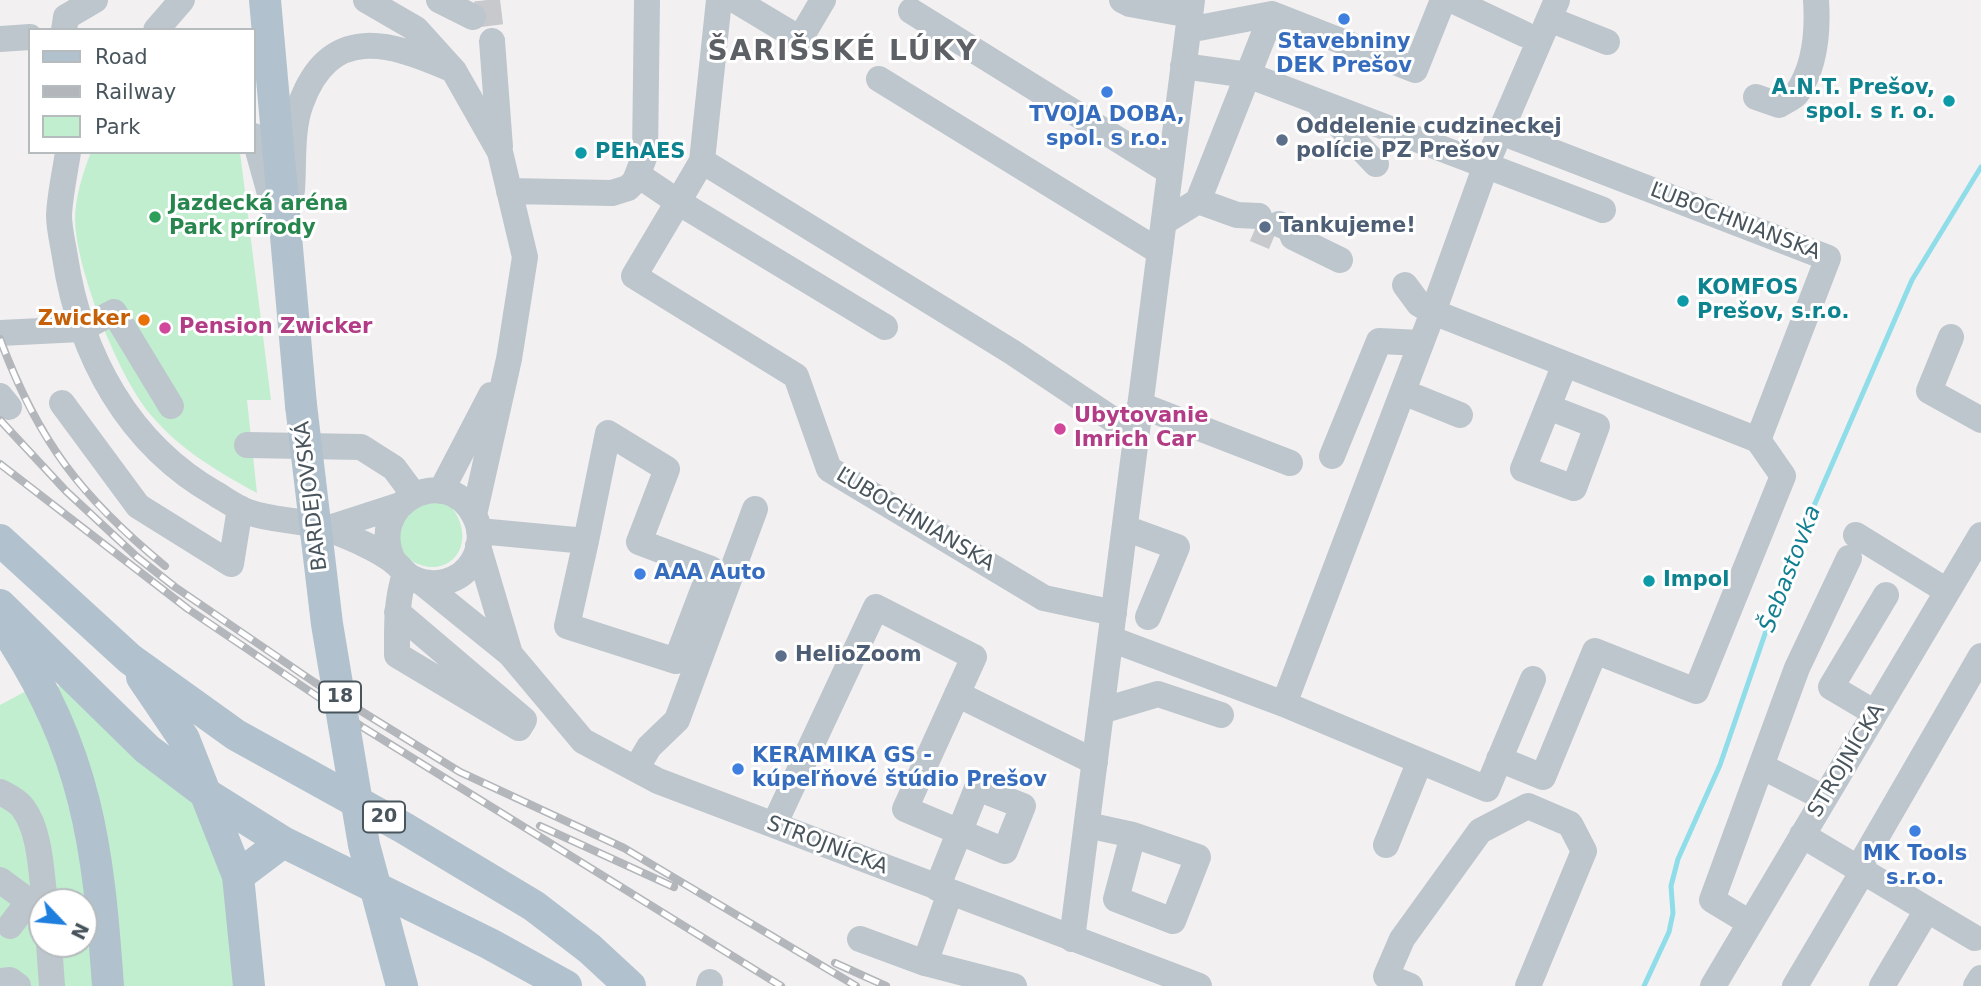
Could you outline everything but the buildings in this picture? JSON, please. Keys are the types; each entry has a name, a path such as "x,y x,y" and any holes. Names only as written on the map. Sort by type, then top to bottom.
{"main road":[{"name":"BARDEJOVSKÁ","path":"265,0 301,405 327,624 362,831 402,986"},
{"name":"20","path":"0,540 130,659 276,760 404,828 534,906 590,948 630,986"},
{"path":"2,624 137,741 208,795 284,842 490,944 566,986"},
{"path":"2,624 50,702 70,748 83,789 95,843 108,986"},
{"name":"20","path":"130,659 184,739 238,876 249,986"},
{"path":"238,876 284,842"}],"street":[{"path":"64,28 66,18 95,0"},
{"path":"158,28 182,0"},
{"path":"366,0 416,29 454,71 500,152"},
{"path":"439,0 473,17"},
{"path":"509,191 612,193 628,188 638,175 645,155 647,0"},
{"path":"719,0 702,162 1012,352 1136,435"},
{"path":"735,0 800,39 823,0"},
{"path":"1138,2 1190,15 1272,15 1415,70 1443,0"},
{"path":"1756,97 1779,105 1797,95 1812,58 1818,25 1816,0"},
{"path":"1466,3 1524,34"},
{"path":"1284,704 1486,165 1553,9 1606,42"},
{"path":"911,11 1170,172"},
{"path":"1072,939 1190,15"},
{"path":"1164,222 1198,201 1272,15"},
{"path":"0,39 28,37"},
{"path":"407,500 392,517 388,547 406,572 440,583 460,575 470,565 526,257 500,152 492,41"},
{"path":"288,254 299,111 306,93 326,64 348,50 374,44 412,52 454,71"},
{"path":"1183,66 1248,75 1603,211"},
{"path":"878,79 1160,252"},
{"path":"1315,100 1376,164"},
{"name":"ĽUBOCHNIANSKA","path":"1501,132 1828,258 1758,440"},
{"path":"256,143 288,254"},
{"path":"68,154 59,217 70,289 81,329 105,380 135,428 195,482 240,508 263,516 329,528 406,572 510,654"},
{"name":"ĽUBOCHNIANSKA","path":"702,162 634,276 796,376 829,469 1044,598 1284,704 1487,789 1499,759"},
{"path":"638,175 885,327"},
{"path":"1198,201 1266,226 1340,260"},
{"path":"1405,285 1419,304 1433,312 1758,440 1783,476 1696,691 1595,651 1543,777 1499,759 1533,679"},
{"path":"0,333 81,329 114,312 171,407"},
{"path":"1951,337 1929,391 1981,420"},
{"path":"1332,456 1379,341 1421,343"},
{"path":"441,491 509,359"},
{"path":"1548,407 1564,364"},
{"path":"1403,392 1460,415"},
{"path":"62,403 138,506 231,564 240,508"},
{"path":"1140,405 1290,463"},
{"path":"608,433 667,469 639,542 711,569 676,661 567,626 586,541 608,433"},
{"path":"247,445 361,447 394,468 407,500"},
{"path":"329,528 407,500 441,491 460,499 477,531 510,654"},
{"path":"636,769 649,747 677,720 755,509"},
{"path":"1125,528 1177,547 1148,617"},
{"path":"477,531 586,541"},
{"name":"STROJNÍCKA","path":"1713,986 1981,535"},
{"path":"1750,923 1712,900 1797,668 1853,546 1947,591"},
{"path":"397,612 524,720 519,728 397,655 397,612 397,598 406,572"},
{"path":"1875,713 1831,687 1886,595"},
{"path":"774,825 876,607 974,657 905,809 959,833 925,963"},
{"name":"STROJNÍCKA","path":"510,654 583,741 636,769 1188,984"},
{"path":"1795,986 1981,656"},
{"path":"957,694 1095,762"},
{"path":"1101,710 1158,694 1220,715"},
{"path":"1386,845 1420,761"},
{"path":"1761,766 1824,799"},
{"path":"0,792 23,808 29,821 37,846 38,888"},
{"path":"1410,986 1386,976 1402,939 1480,831 1528,806 1570,824 1584,851 1528,986"},
{"path":"1087,824 1133,835"},
{"path":"1802,835 1975,938"},
{"path":"0,880 28,898"},
{"path":"1882,986 1927,910"},
{"path":"10,926 28,912"},
{"path":"860,939 925,963 1014,986"},
{"path":"50,958 52,986"},
{"path":"1976,986 1981,978"},
{"path":"0,982 10,979 18,986"}],"green space":[{"path":"90,154 240,154 271,400 247,400 257,493 186,449 150,414 125,375 101,321 77,241 76,203"},
{"path":"424,499 451,506 460,522 460,549 453,559 443,565 430,567 417,564 403,554 397,526"},
{"path":"41,683 62,731 90,888 28,888 28,958 98,958 98,935 107,986 0,986 0,705"},
{"path":"62,683 202,804 224,874 239,986 120,986 105,827 97,789 58,687"}],"waterway":[{"name":"Šebastovka","path":"1644,986 1669,932 1673,913 1671,886 1678,859 1720,765 1790,561 1912,280 1981,167"}],"tunnel":[{"path":"487,0 492,41"},
{"path":"1255,229 1274,237"}],"railway":[{"path":"0,339 30,408 65,465 109,516 165,566"},
{"path":"0,420 66,491 137,557 175,587 314,682 460,772 624,848 856,986"},
{"path":"0,464 188,609 364,728 781,986"},
{"path":"540,826 674,887"},
{"path":"835,963 886,986"}],"place":[{"name":"Stavebniny DEK Prešov","path":"1344,19"},
{"name":"TVOJA DOBA, spol. s r.o.","path":"1107,92"},
{"name":"A.N.T. Prešov, spol. s r. o.","path":"1949,101"},
{"name":"Oddelenie cudzineckej polície PZ Prešov","path":"1282,140"},
{"name":"PEhAES","path":"581,153"},
{"name":"Jazdecká aréna Park prírody","path":"155,217"},
{"name":"Tankujeme!","path":"1265,227"},
{"name":"KOMFOS Prešov, s.r.o.","path":"1683,301"},
{"name":"Zwicker","path":"144,320"},
{"name":"Pension Zwicker","path":"165,328"},
{"name":"Ubytovanie Imrich Car","path":"1060,429"},
{"name":"AAA Auto","path":"640,574"},
{"name":"Impol","path":"1649,581"},
{"name":"HelioZoom","path":"781,656"},
{"name":"KERAMIKA GS - kúpeľňové štúdio Prešov","path":"738,769"},
{"name":"MK Tools s.r.o.","path":"1915,831"}],"district":[{"name":"ŠARIŠSKÉ LÚKY","path":"843,53"}]}
